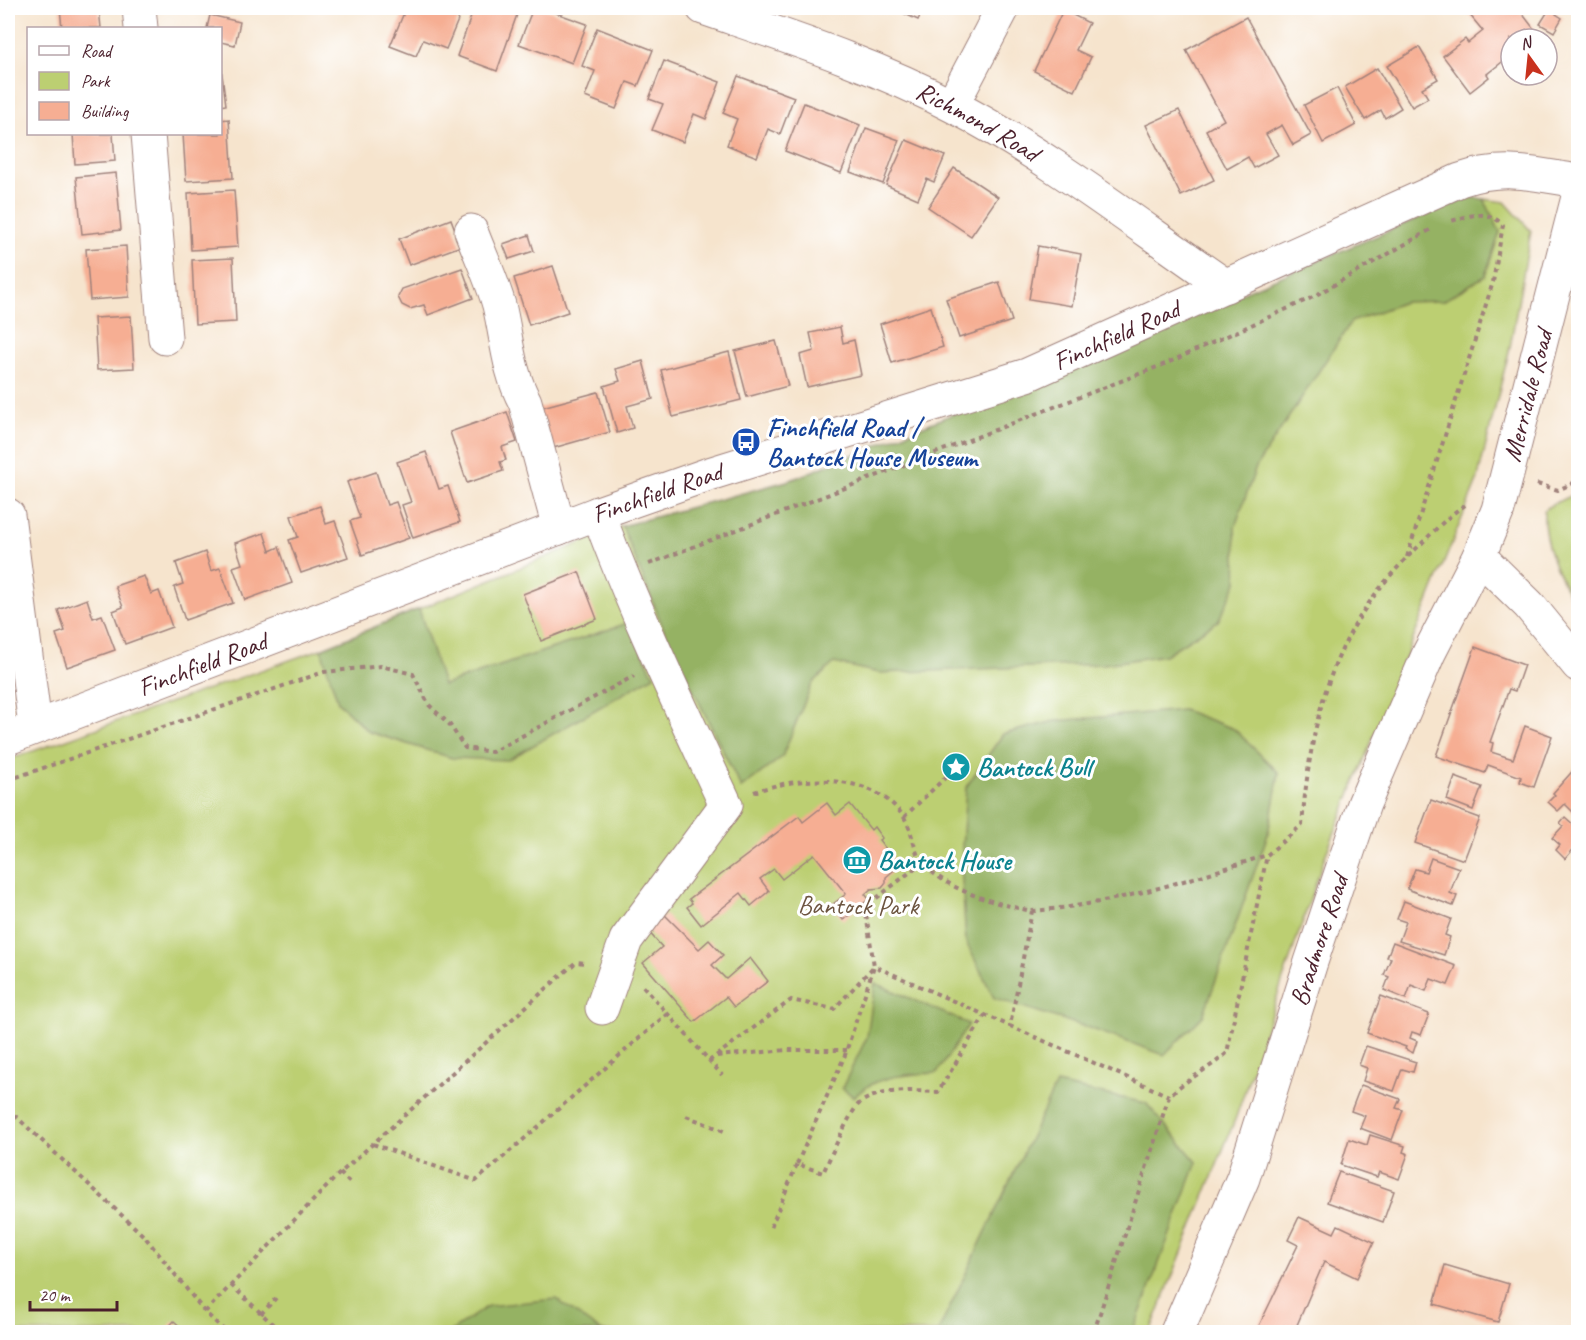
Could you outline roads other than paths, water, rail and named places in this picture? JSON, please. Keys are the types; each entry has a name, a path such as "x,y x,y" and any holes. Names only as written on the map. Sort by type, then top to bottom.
{"street":[{"path":"139,8 141,27"},
{"name":"Richmond Road","path":"703,8 883,73 952,105 1015,140 1226,286"},
{"path":"952,105 1003,8"},
{"path":"148,135 165,338"},
{"name":"Finchfield Road","path":"21,732 598,513 706,475 1028,375 1389,211 1484,171 1515,170 1578,181"},
{"name":"Merridale Road","path":"1479,556 1509,476 1578,197"},
{"path":"471,231 499,304 506,352 517,388 525,402 559,528"},
{"path":"598,513 621,575 659,663 726,805 626,940 602,1008"},
{"path":"8,515 21,732"},
{"path":"1479,556 1529,605 1578,665"},
{"name":"Bradmore Road","path":"1177,1332 1243,1178 1364,804 1429,653 1479,556"}],"place":[{"name":"Finchfield Road / Bantock House Museum","path":"746,442"},
{"name":"Bantock Bull","path":"956,767"},
{"name":"Bantock House","path":"857,860"}],"park label":[{"name":"Bantock Park","path":"858,905"}]}
